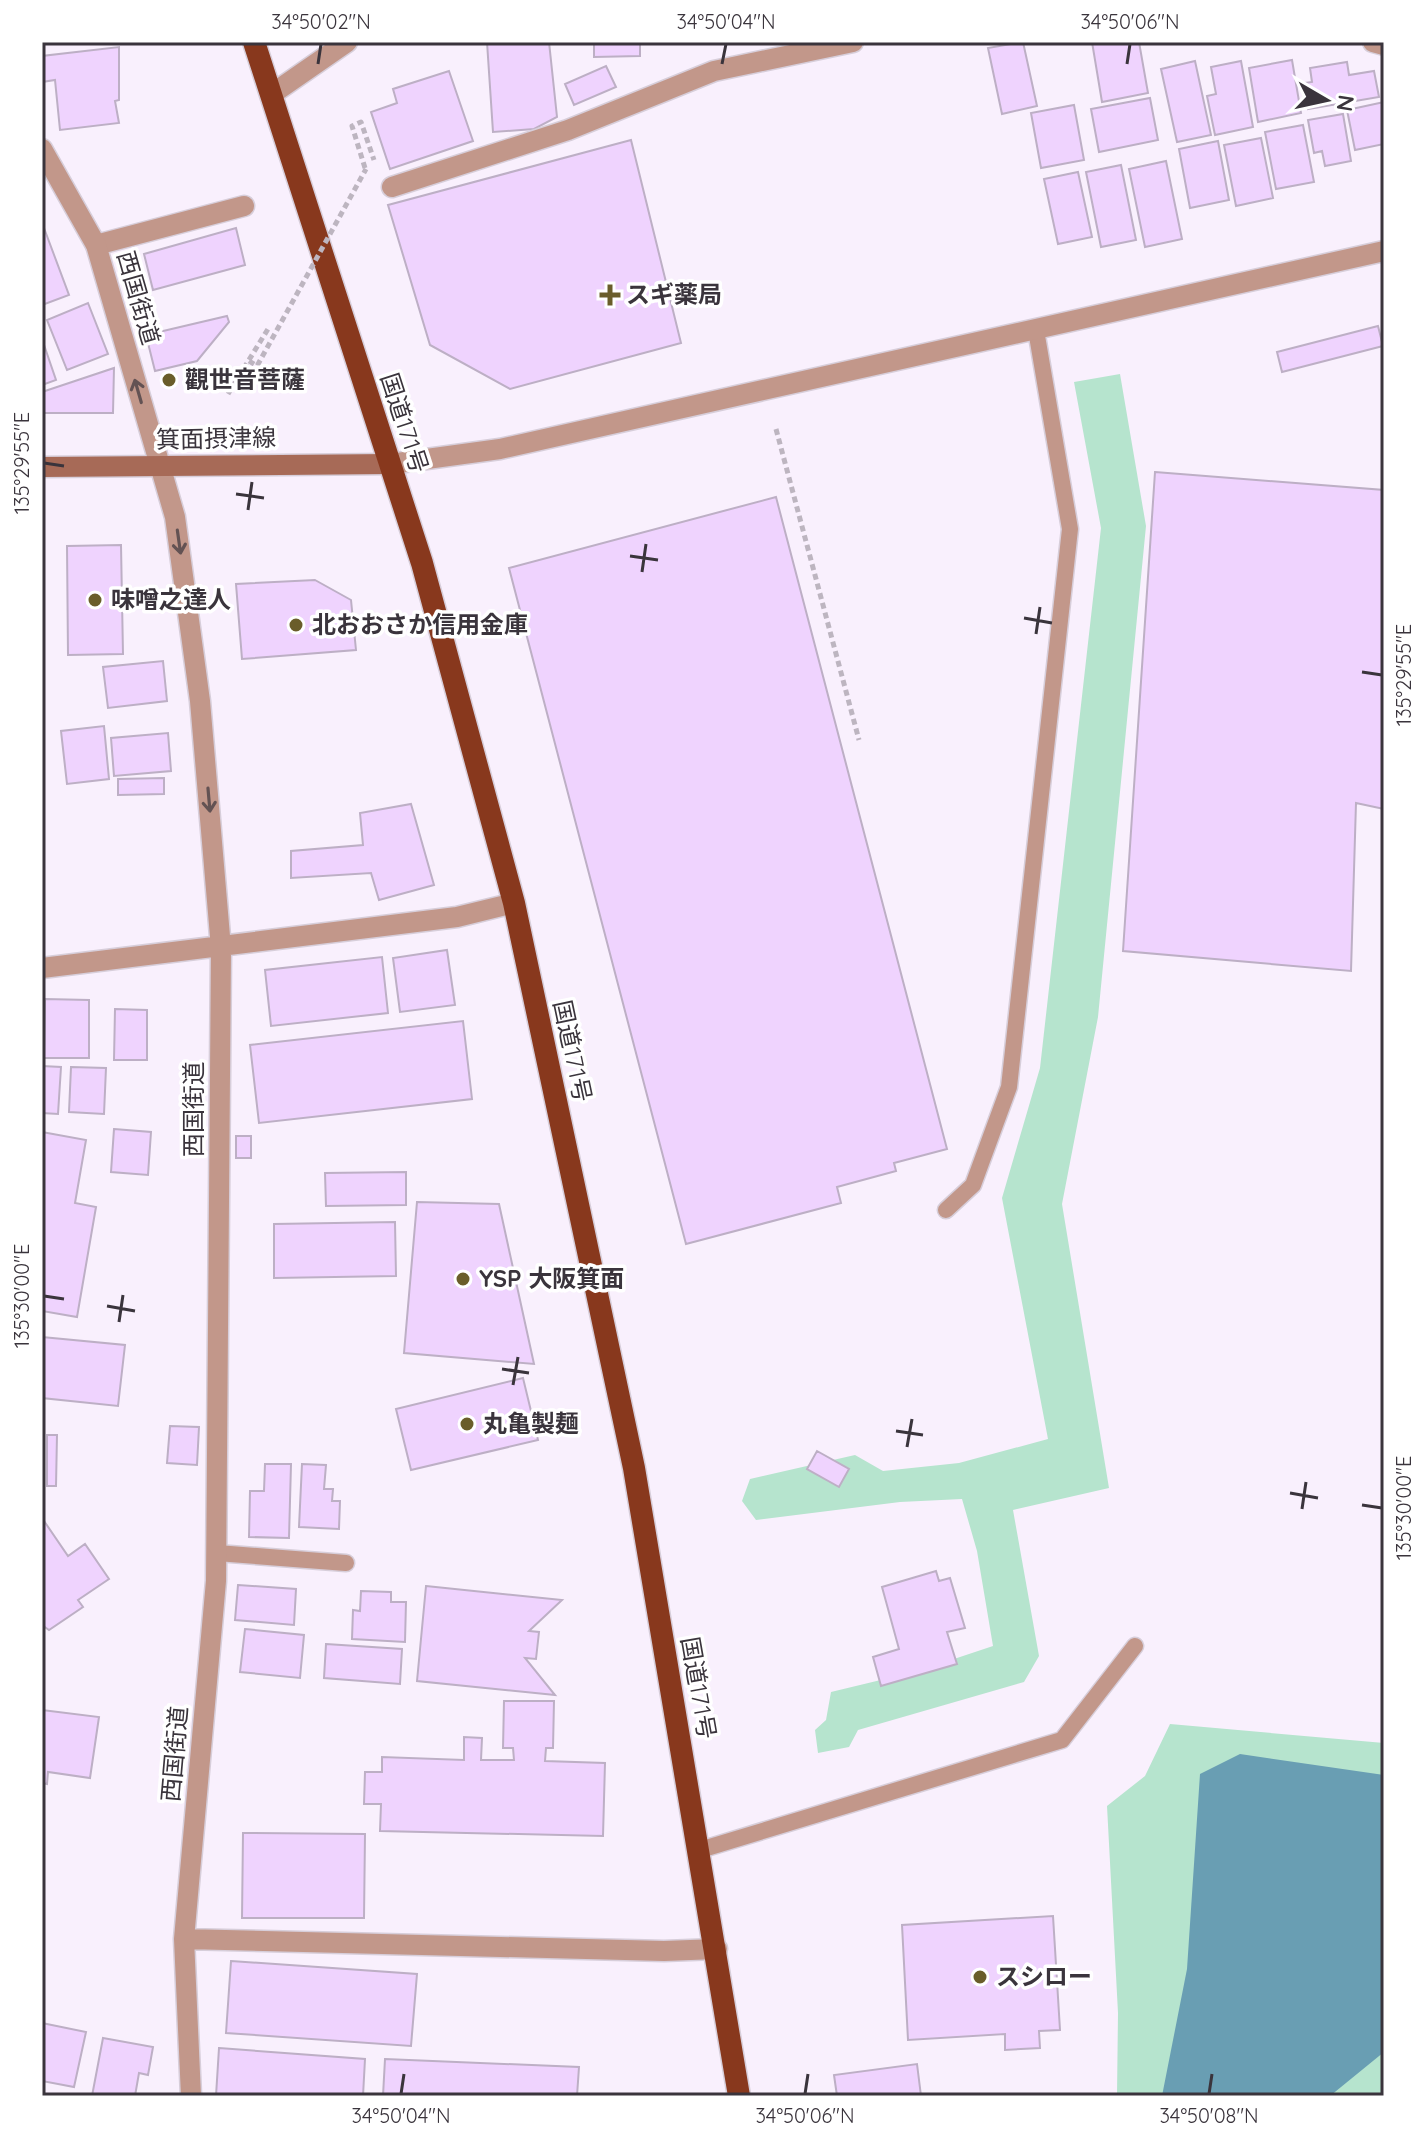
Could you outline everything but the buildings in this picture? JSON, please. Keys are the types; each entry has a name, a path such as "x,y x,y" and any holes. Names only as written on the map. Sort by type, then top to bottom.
{"highway":[{"name":"国道171号","path":"254,42 422,563 514,903 634,1468 717,1949 739,2096"}],"main road":[{"name":"箕面摂津線","path":"42,467 390,464"}],"street":[{"path":"272,94 347,42"},
{"path":"392,187 568,130 714,71 853,42"},
{"path":"1373,42 1384,45"},
{"name":"西国街道","path":"42,149 96,245 175,517 200,701 221,948 217,1553 184,1939 191,2096"},
{"path":"96,245 244,206"},
{"path":"390,464 500,449 1384,251"},
{"path":"42,968 457,917 514,903"},
{"path":"184,1939 664,1951 717,1949"}],"lane":[{"path":"946,1210 973,1185 1009,1087 1070,529 1036,330"},
{"path":"217,1553 346,1563"},
{"path":"700,1850 1062,1740 1135,1646"}],"path":[{"path":"249,361 257,366 366,169 352,126 361,122 375,163"},
{"path":"228,394 268,329"},
{"path":"776,429 859,740"}],"green space":[{"path":"1120,374 1146,526 1098,1017 1062,1204 1109,1488 1013,1510 1039,1656 1024,1682 858,1730 849,1747 818,1753 815,1730 826,1720 831,1692 918,1671 993,1646 977,1551 962,1499 900,1502 756,1520 742,1501 750,1479 855,1455 883,1471 959,1463 1048,1439 1002,1198 1040,1068 1101,528 1074,382"},
{"path":"1170,1724 1384,1743 1384,2096 1117,2096 1118,2013 1107,1806 1145,1776"}],"water":[{"path":"1240,1754 1384,1775 1384,2052 1330,2096 1162,2096 1187,1969 1200,1774"}],"place":[{"name":"スギ薬局","path":"610,295"},
{"name":"觀世音菩薩","path":"169,380"},
{"name":"味噌之達人","path":"95,600"},
{"name":"北おおさか信用金庫","path":"296,625"},
{"name":"YSP 大阪箕面","path":"463,1279"},
{"name":"丸亀製麺","path":"467,1424"},
{"name":"スシロー","path":"980,1977"}]}
